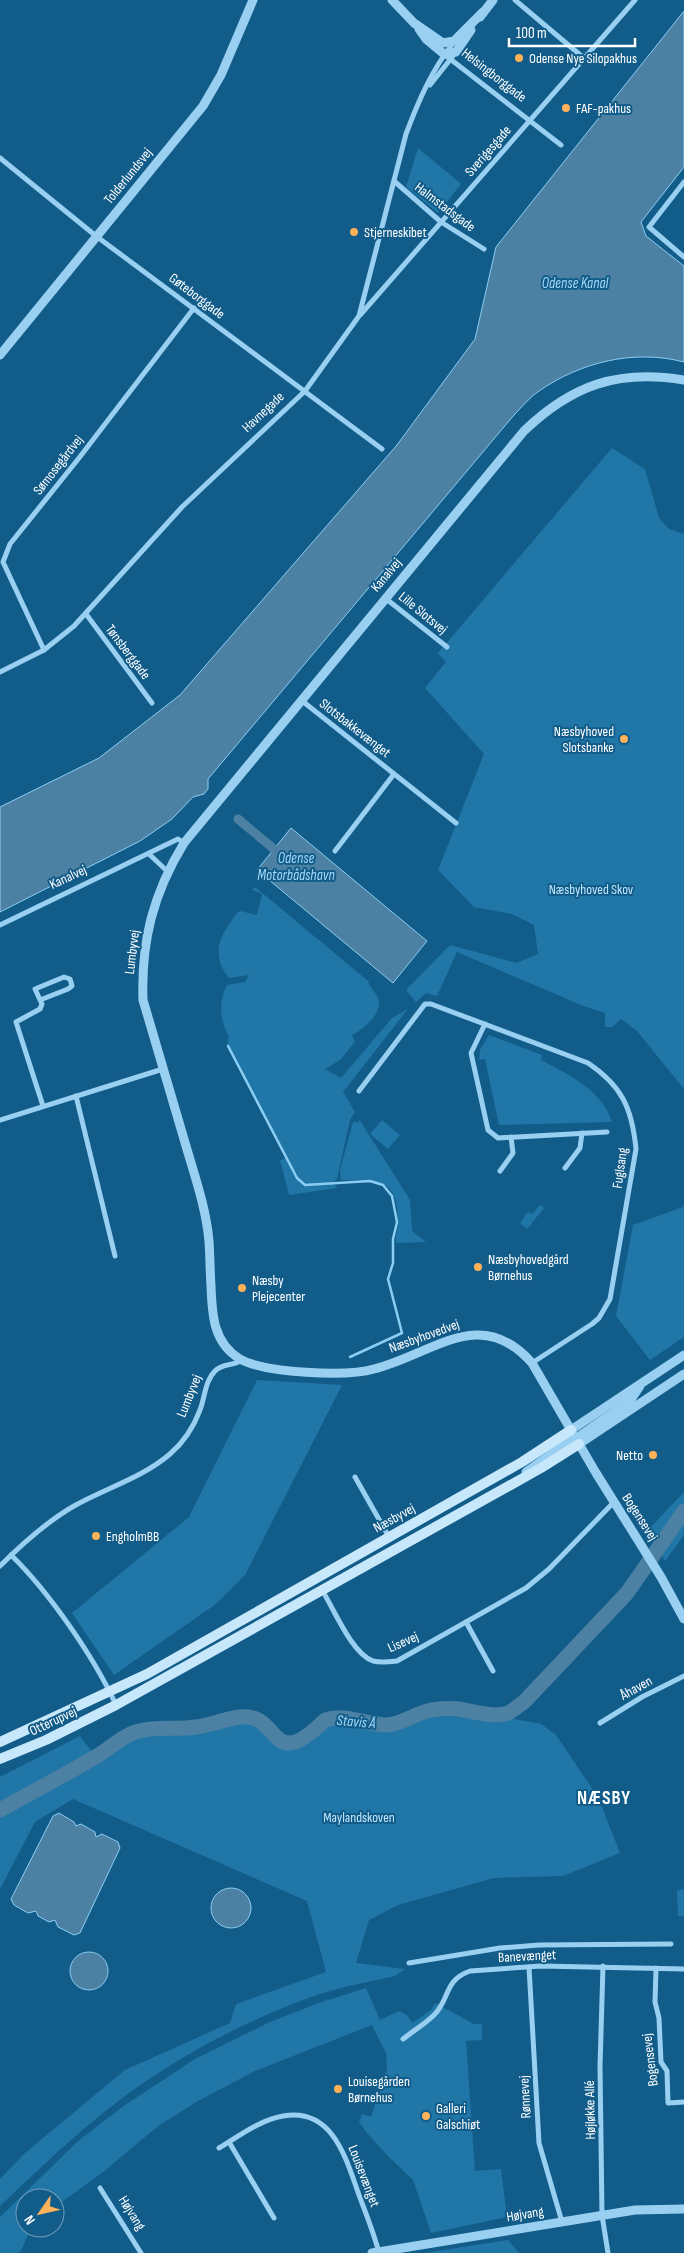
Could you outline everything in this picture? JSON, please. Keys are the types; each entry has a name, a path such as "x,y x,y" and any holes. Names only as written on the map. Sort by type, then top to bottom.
{"main road":[{"name":"Næsbyvej","path":"110,1692 147,1674 522,1462 570,1430"},
{"name":"Næsbyvej","path":"116,1705 514,1482 578,1444"},
{"name":"Otterupvej","path":"0,1742 110,1692"},
{"name":"Otterupvej","path":"0,1759 46,1740 116,1705"}],"street":[{"name":"Tolderlundsvej","path":"0,355 203,106 221,75 253,0"},
{"name":"Helsingborggade","path":"392,0 426,39 450,51 529,120 561,145"},
{"name":"Havnegade","path":"0,672 44,650 86,614 182,508 305,391 359,316 406,134 425,91 450,51 493,0"},
{"path":"515,0 585,59"},
{"name":"Sverigesgade","path":"359,316 529,120 585,59 612,24 634,0"},
{"name":"Havnegade","path":"425,91 447,65 450,51"},
{"name":"Gøteborggade","path":"0,158 96,236 382,449"},
{"name":"Halmstadsgade","path":"394,181 441,222 484,249"},
{"path":"684,182 649,227 684,257"},
{"name":"Sømosegårdvej","path":"44,650 3,562 10,544 79,458 194,308"},
{"name":"Kanalvej","path":"0,925 178,839 184,844 524,430 553,405 587,387 609,380 648,376 684,380"},
{"name":"Lille Slotsvej","path":"385,598 447,647"},
{"name":"Tønsberggade","path":"86,614 152,702"},
{"name":"Slotsbakkevænget","path":"301,700 456,823"},
{"name":"Slotsbakkevænget","path":"336,851 394,774"},
{"name":"Lumbyvej","path":"0,1566 37,1531 73,1507 142,1474 172,1452 193,1426 209,1379 216,1370 226,1365 236,1364 242,1360 232,1353 216,1331 212,1316 209,1240 203,1204 143,1000 142,969 152,913 167,870 184,844"},
{"path":"149,854 167,870"},
{"path":"40,1000 68,989 72,986 70,979 64,977 36,989 40,1000 42,1004 40,1009 16,1022 43,1106"},
{"name":"Fuglsang","path":"360,1091 425,1004 431,1004 588,1063 617,1087 628,1106 634,1126 636,1149 610,1300 592,1324 532,1363"},
{"name":"Fuglsang","path":"485,1024 472,1053 488,1130 498,1138 607,1132"},
{"path":"0,1120 163,1069"},
{"path":"76,1096 116,1256"},
{"path":"565,1168 580,1148 582,1133"},
{"path":"500,1171 513,1153 511,1137"},
{"name":"Næsbyhovedvej","path":"242,1360 262,1367 357,1373 375,1369 461,1336 472,1334 496,1337 507,1341 520,1350 532,1363 570,1430"},
{"name":"Næsbyvej","path":"570,1430 684,1355"},
{"name":"Næsbyvej","path":"578,1444 684,1374"},
{"path":"578,1444 581,1435 630,1401 642,1383"},
{"path":"514,1482 570,1441 570,1430"},
{"name":"Bogensevej","path":"570,1430 662,1577 684,1619"},
{"path":"355,1477 389,1537"},
{"name":"Lisevej","path":"322,1589 355,1647 373,1661 397,1661 526,1588 549,1569 614,1502"},
{"path":"11,1555 57,1611 110,1692 116,1705"},
{"path":"466,1622 493,1671"},
{"name":"Åhaven","path":"600,1723 642,1696 684,1676"},
{"name":"Banevænget","path":"409,1963 500,1948 538,1944 671,1944"},
{"name":"Højløkke Allé","path":"603,1966 600,2066 602,2215 608,2253"},
{"name":"Banevænget","path":"403,2039 435,2014 451,1984 460,1974 470,1971 529,1967 684,1968"},
{"name":"Rønnevej","path":"529,1967 540,2143 562,2222"},
{"name":"Bogensevej","path":"656,1968 655,2002 659,2018 661,2062 667,2072 668,2103 684,2102"},
{"name":"Louisevænget","path":"219,2148 266,2121 284,2116 298,2116 315,2120 328,2130 343,2150 377,2253"},
{"path":"229,2142 274,2218"},
{"name":"Højvang","path":"100,2188 141,2253"},
{"name":"Højvang","path":"377,2253 635,2210 684,2209"}],"green space":[{"path":"418,148 461,184 438,213 406,187"},
{"name":"Næsbyhoved Skov","path":"612,448 645,469 659,518 669,529 684,534 684,1089 637,1031 621,1019 612,1027 605,1027 605,1013 581,1005 457,952 437,996 426,993 416,1002 406,990 450,945 516,963 538,954 534,925 512,914 474,907 438,870 484,754 425,688 446,662 438,653"},
{"path":"255,887 368,981 378,998 378,1009 375,1015 367,1025 352,1035 355,1042 340,1060 325,1069 341,1078 392,1018 408,1009 343,1092 355,1112 350,1120 337,1179 333,1182 337,1188 289,1195 280,1160 287,1158 227,1045 229,1037 221,1011 224,991 227,985 245,982 249,975 229,978 224,971 219,957 220,944 225,930 238,912 257,915 262,894 252,890"},
{"path":"489,1035 542,1055 541,1060 593,1092 601,1101 612,1122 499,1125 485,1059 479,1060 480,1050"},
{"path":"359,1119 410,1200 412,1231 426,1242 396,1243 397,1207 390,1189 383,1184 375,1182 341,1180 340,1170 353,1122 359,1122"},
{"path":"382,1120 400,1135 388,1149 370,1134"},
{"path":"684,1203 684,1337 650,1360 616,1316 633,1225 683,1207"},
{"path":"540,1205 544,1208 527,1229 520,1223 528,1212 532,1214"},
{"path":"257,1380 342,1385 245,1575 216,1604 114,1675 72,1613 189,1517"},
{"path":"684,1492 684,1506 655,1546 646,1532"},
{"path":"684,1517 684,1535 665,1561 660,1553"},
{"name":"Maylandskoven","path":"456,1708 480,1713 508,1713 514,1719 541,1724 556,1735 598,1797 620,1853 563,1876 494,1878 398,1905 369,1920 356,1963 405,1969 395,1976 334,1990 288,2006 236,2029 162,2070 101,2114 19,2188 15,2188 15,2192 0,2206 0,2179 25,2153 125,2070 230,2023 236,2004 326,1972 307,1901 73,1799 35,1822 0,1889 0,1777 80,1736 96,1757 137,1731 194,1728 241,1717 252,1717 282,1741 290,1744 300,1742 325,1720 333,1718 388,1725 422,1712"},
{"path":"684,1889 684,1916 678,1916 677,1891"},
{"path":"366,1988 380,2020 399,2011 407,2015 412,2023 431,2010 435,2003 474,2024 482,2024 482,2040 466,2041 475,2171 501,2169 507,2217 431,2233 413,2180 390,2158 359,2122 362,2114 371,2117 387,2069 386,2053 372,2025 255,2071 198,2101 158,2126 103,2172 65,2200 65,2188 30,2188 77,2142 122,2107 195,2059 270,2022 319,2003"},
{"path":"15,2202 15,2238 27,2238 21,2251 18,2253 0,2253 0,2217"},
{"path":"508,2240 519,2253 424,2253"}],"water":[{"name":"Odense Kanal","path":"684,11 684,167 641,222 646,236 684,266 684,362 646,357 608,361 572,372 536,393 514,415 208,779 208,789 204,794 193,797 172,819 140,841 0,912 0,807 99,758 180,695 397,445 475,339 496,247"},
{"name":"Odense Motorbådshavn","path":"291,828 427,941 393,983 257,870"},
{"path":"59,1813 74,1822 76,1826 81,1824 95,1832 96,1837 102,1834 118,1842 120,1848 80,1933 74,1935 58,1927 55,1920 49,1922 38,1916 36,1911 28,1913 14,1905 11,1899 53,1816"},
{"path":"227,1888 235,1888 242,1891 248,1897 251,1908 248,1919 242,1925 235,1928 227,1928 220,1925 214,1919 211,1912 211,1904 214,1897 220,1891"},
{"path":"89,1952 103,1957 108,1971 103,1985 89,1990 75,1985 70,1971 75,1957"}],"waterway":[{"path":"238,819 274,849"},
{"path":"228,1046 297,1178 305,1185 370,1181 383,1185 392,1196 397,1222 393,1239 393,1263 388,1279 402,1333 350,1357"},
{"name":"Stavis Å","path":"0,1810 85,1763 128,1735 146,1730 189,1728 240,1717 253,1718 263,1723 277,1738 284,1742 294,1742 307,1736 325,1720 333,1718 387,1725 398,1723 425,1711 437,1709 458,1709 490,1714 508,1713 524,1702 627,1593 684,1511"}],"place":[{"name":"Odense Nye Silopakhus","path":"519,58"},
{"name":"FAF-pakhus","path":"566,108"},
{"name":"Stjerneskibet","path":"354,232"},
{"name":"Næsbyhoved Slotsbanke","path":"624,739"},
{"name":"Næsbyhovedgård Børnehus","path":"478,1267"},
{"name":"Næsby Plejecenter","path":"242,1288"},
{"name":"Netto","path":"653,1455"},
{"name":"EngholmBB","path":"96,1536"},
{"name":"Louisegården Børnehus","path":"338,2089"},
{"name":"Galleri Galschiøt","path":"426,2116"}],"district":[{"name":"NÆSBY","path":"604,1798"}]}
